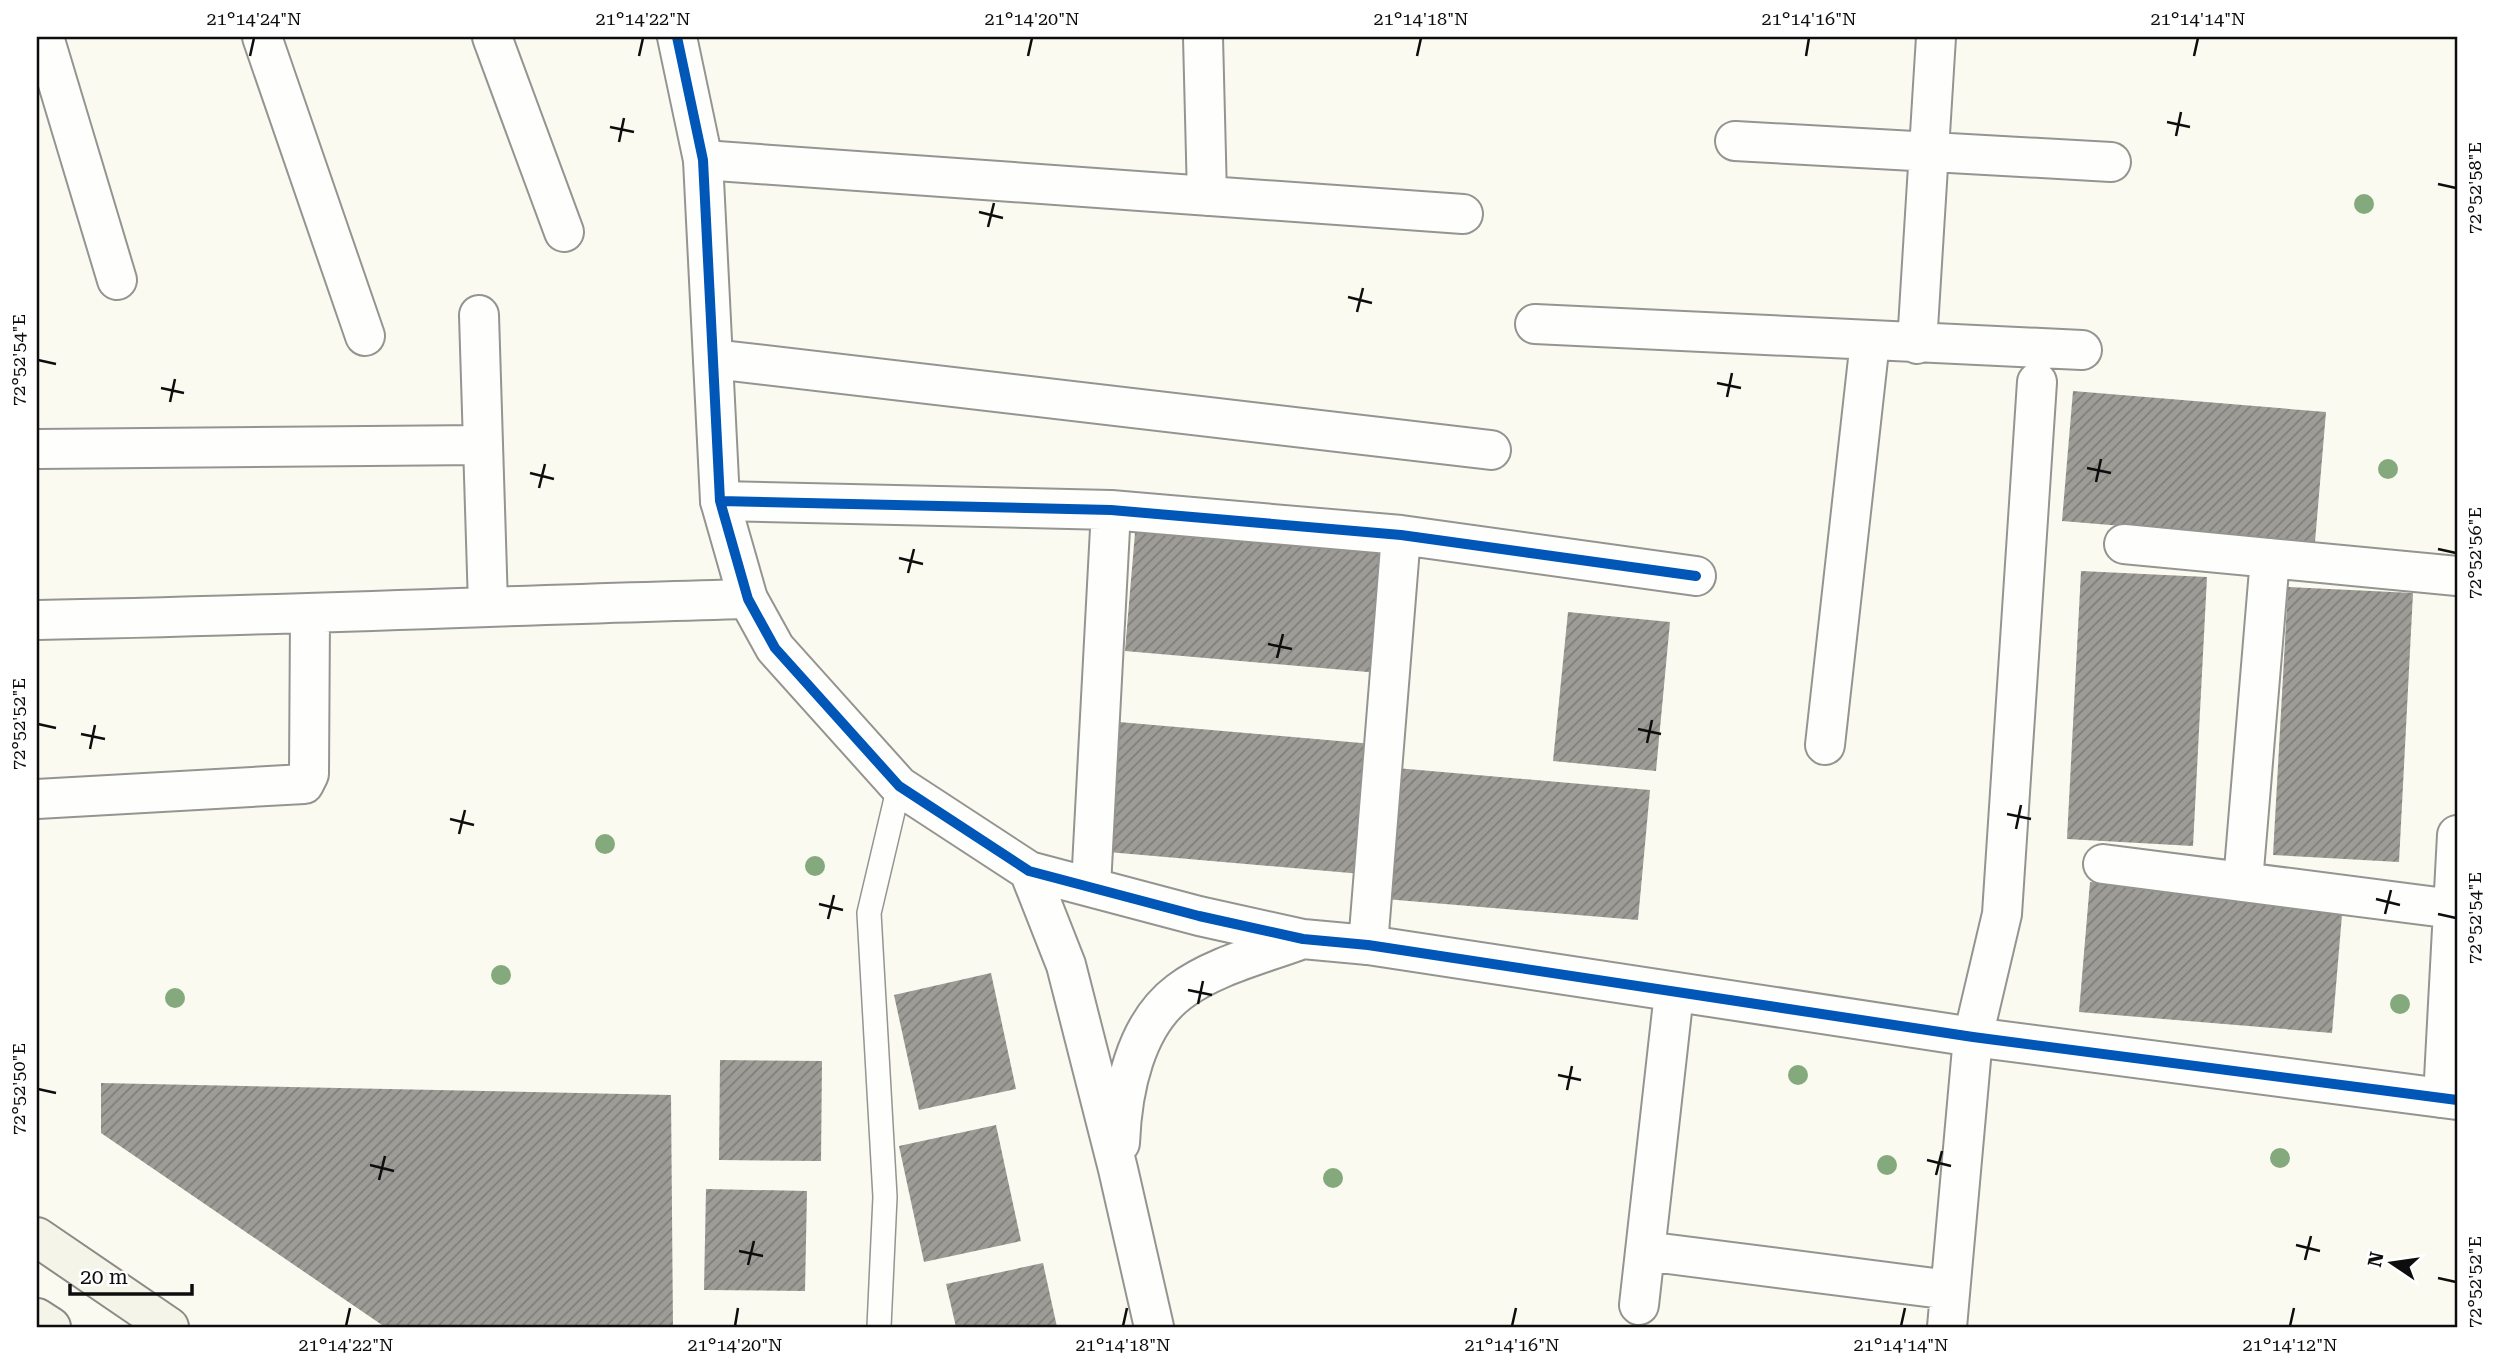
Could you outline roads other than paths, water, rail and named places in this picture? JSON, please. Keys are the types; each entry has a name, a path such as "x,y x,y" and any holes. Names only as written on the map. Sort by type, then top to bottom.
{"main road":[{"path":"37,1237 169,1327"},
{"path":"37,1318 51,1327"}],"street":[{"path":"44,37 117,280"},
{"path":"262,37 365,336"},
{"path":"492,37 564,232"},
{"path":"677,37 703,160 720,501 748,599 775,648 899,786 1029,871 1199,916 1303,939 1368,945 1973,1037 2450,1099 2457,835"},
{"path":"1203,37 1207,196"},
{"path":"1917,344 1936,37"},
{"path":"1734,141 2111,162"},
{"path":"703,160 1464,215"},
{"path":"478,315 488,606"},
{"path":"1535,324 2082,350"},
{"path":"1825,745 1870,341"},
{"path":"713,359 1491,450"},
{"path":"1645,1251 1949,1309 1973,1037 2002,914 2037,382"},
{"path":"37,449 481,445"},
{"path":"720,501 1111,510 1401,536 1696,576"},
{"path":"1091,886 1111,510"},
{"path":"1368,945 1401,536"},
{"path":"2124,544 2457,576"},
{"path":"2243,882 2270,558"},
{"path":"37,620 310,616 488,606 748,599"},
{"path":"37,799 304,783 309,774 310,616"},
{"path":"2103,864 2453,909"},
{"path":"1029,871 1066,965 1118,1169 1154,1327"},
{"path":"1118,1169 1121,1111 1134,1061 1154,1017 1179,992 1213,974 1303,939"},
{"path":"1639,1305 1674,993"}],"lane":[{"path":"879,1327 885,1197 869,913 899,786"}]}
